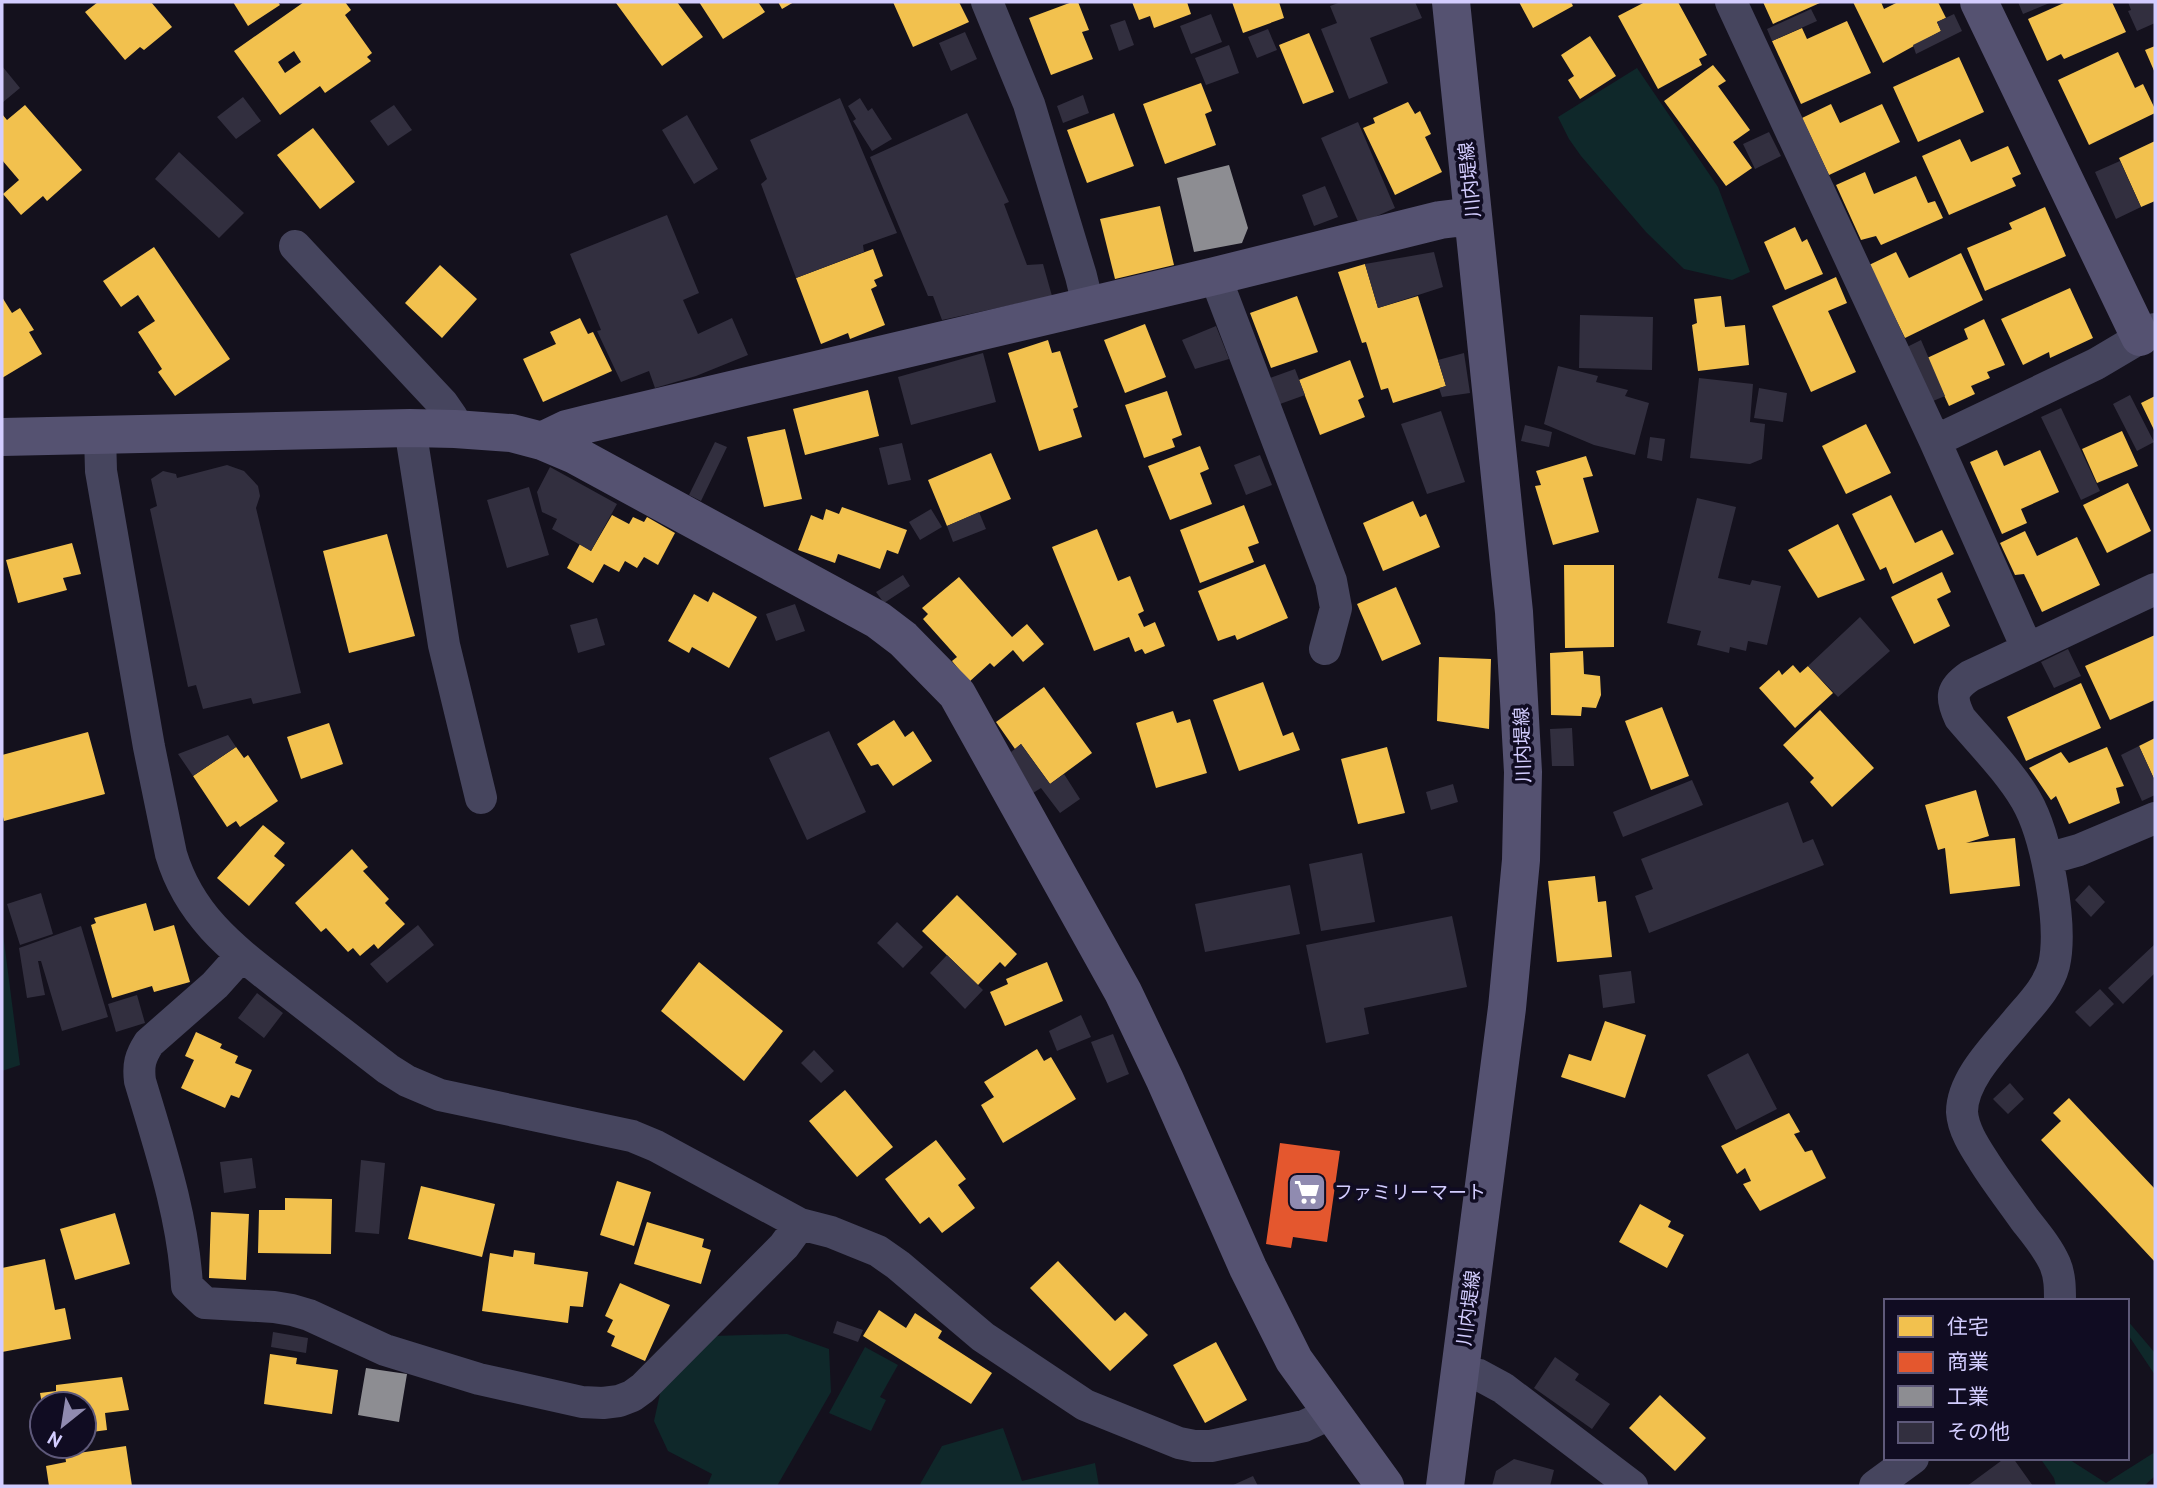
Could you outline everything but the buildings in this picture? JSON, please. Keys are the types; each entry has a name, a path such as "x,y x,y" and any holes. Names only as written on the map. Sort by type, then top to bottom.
{"street":[{"path":"986,2 1029,104 1088,305"},
{"name":"川内堤線","path":"1446,1486 1507,1008 1521,860 1523,784 1514,612 1451,2"},
{"path":"1731,2 1935,441 2027,648"},
{"path":"1935,441 2096,364 2148,333 1979,2"},
{"path":"542,442 567,429 587,424 1440,220 1473,216"},
{"path":"295,246 443,404 452,417 455,429"},
{"path":"1214,276 1331,581 1336,608 1325,649"},
{"path":"410,428 444,645 481,798"},
{"path":"2,437 410,428 511,433 575,456 877,620 911,647 957,694 1123,992 1271,1317 1294,1360 1330,1414 1385,1486"},
{"path":"100,435 101,471 149,747 171,855 176,871 210,927 241,956 407,1081 440,1095 632,1136 656,1146 800,1224 831,1232 878,1251 984,1337 1084,1405 1180,1443 1202,1447 1304,1426 1330,1414"},
{"path":"2060,1299 2056,1266 1973,1144 1962,1111 1965,1095 1979,1068 2043,989 2053,967 2056,946 2047,859 2039,829 2028,803 1960,718 1954,705 1954,694 1960,683 1970,676 2155,589"},
{"path":"2047,859 2079,850 2155,818"},
{"path":"241,956 215,985 149,1043 138,1066 186,1253 187,1286 205,1303 292,1310 309,1315 385,1350 532,1392 582,1402 603,1403 632,1396 643,1388 784,1246 800,1224"},
{"path":"1459,1373 1479,1375 1503,1388 1632,1486"},
{"path":"1875,1486 1910,1460"}],"green space":[{"path":"1637,68 1718,187 1750,272 1732,280 1684,269 1646,232 1569,139 1558,117"},
{"path":"2,926 20,1065 2,1071"},
{"path":"2129,1322 2155,1353 2155,1375 2129,1336"},
{"path":"787,1334 829,1349 831,1392 777,1486 707,1486 712,1474 668,1451 654,1421 663,1380 712,1336"},
{"path":"865,1347 898,1365 880,1397 886,1400 871,1431 829,1413"},
{"path":"1003,1428 1022,1481 1095,1463 1099,1486 919,1486 942,1446"},
{"path":"2155,1452 2155,1476 2144,1486 2056,1486 2054,1478 2041,1460 2070,1460 2106,1483"}],"place":[{"name":"ファミリーマート","path":"1307,1192"}]}
